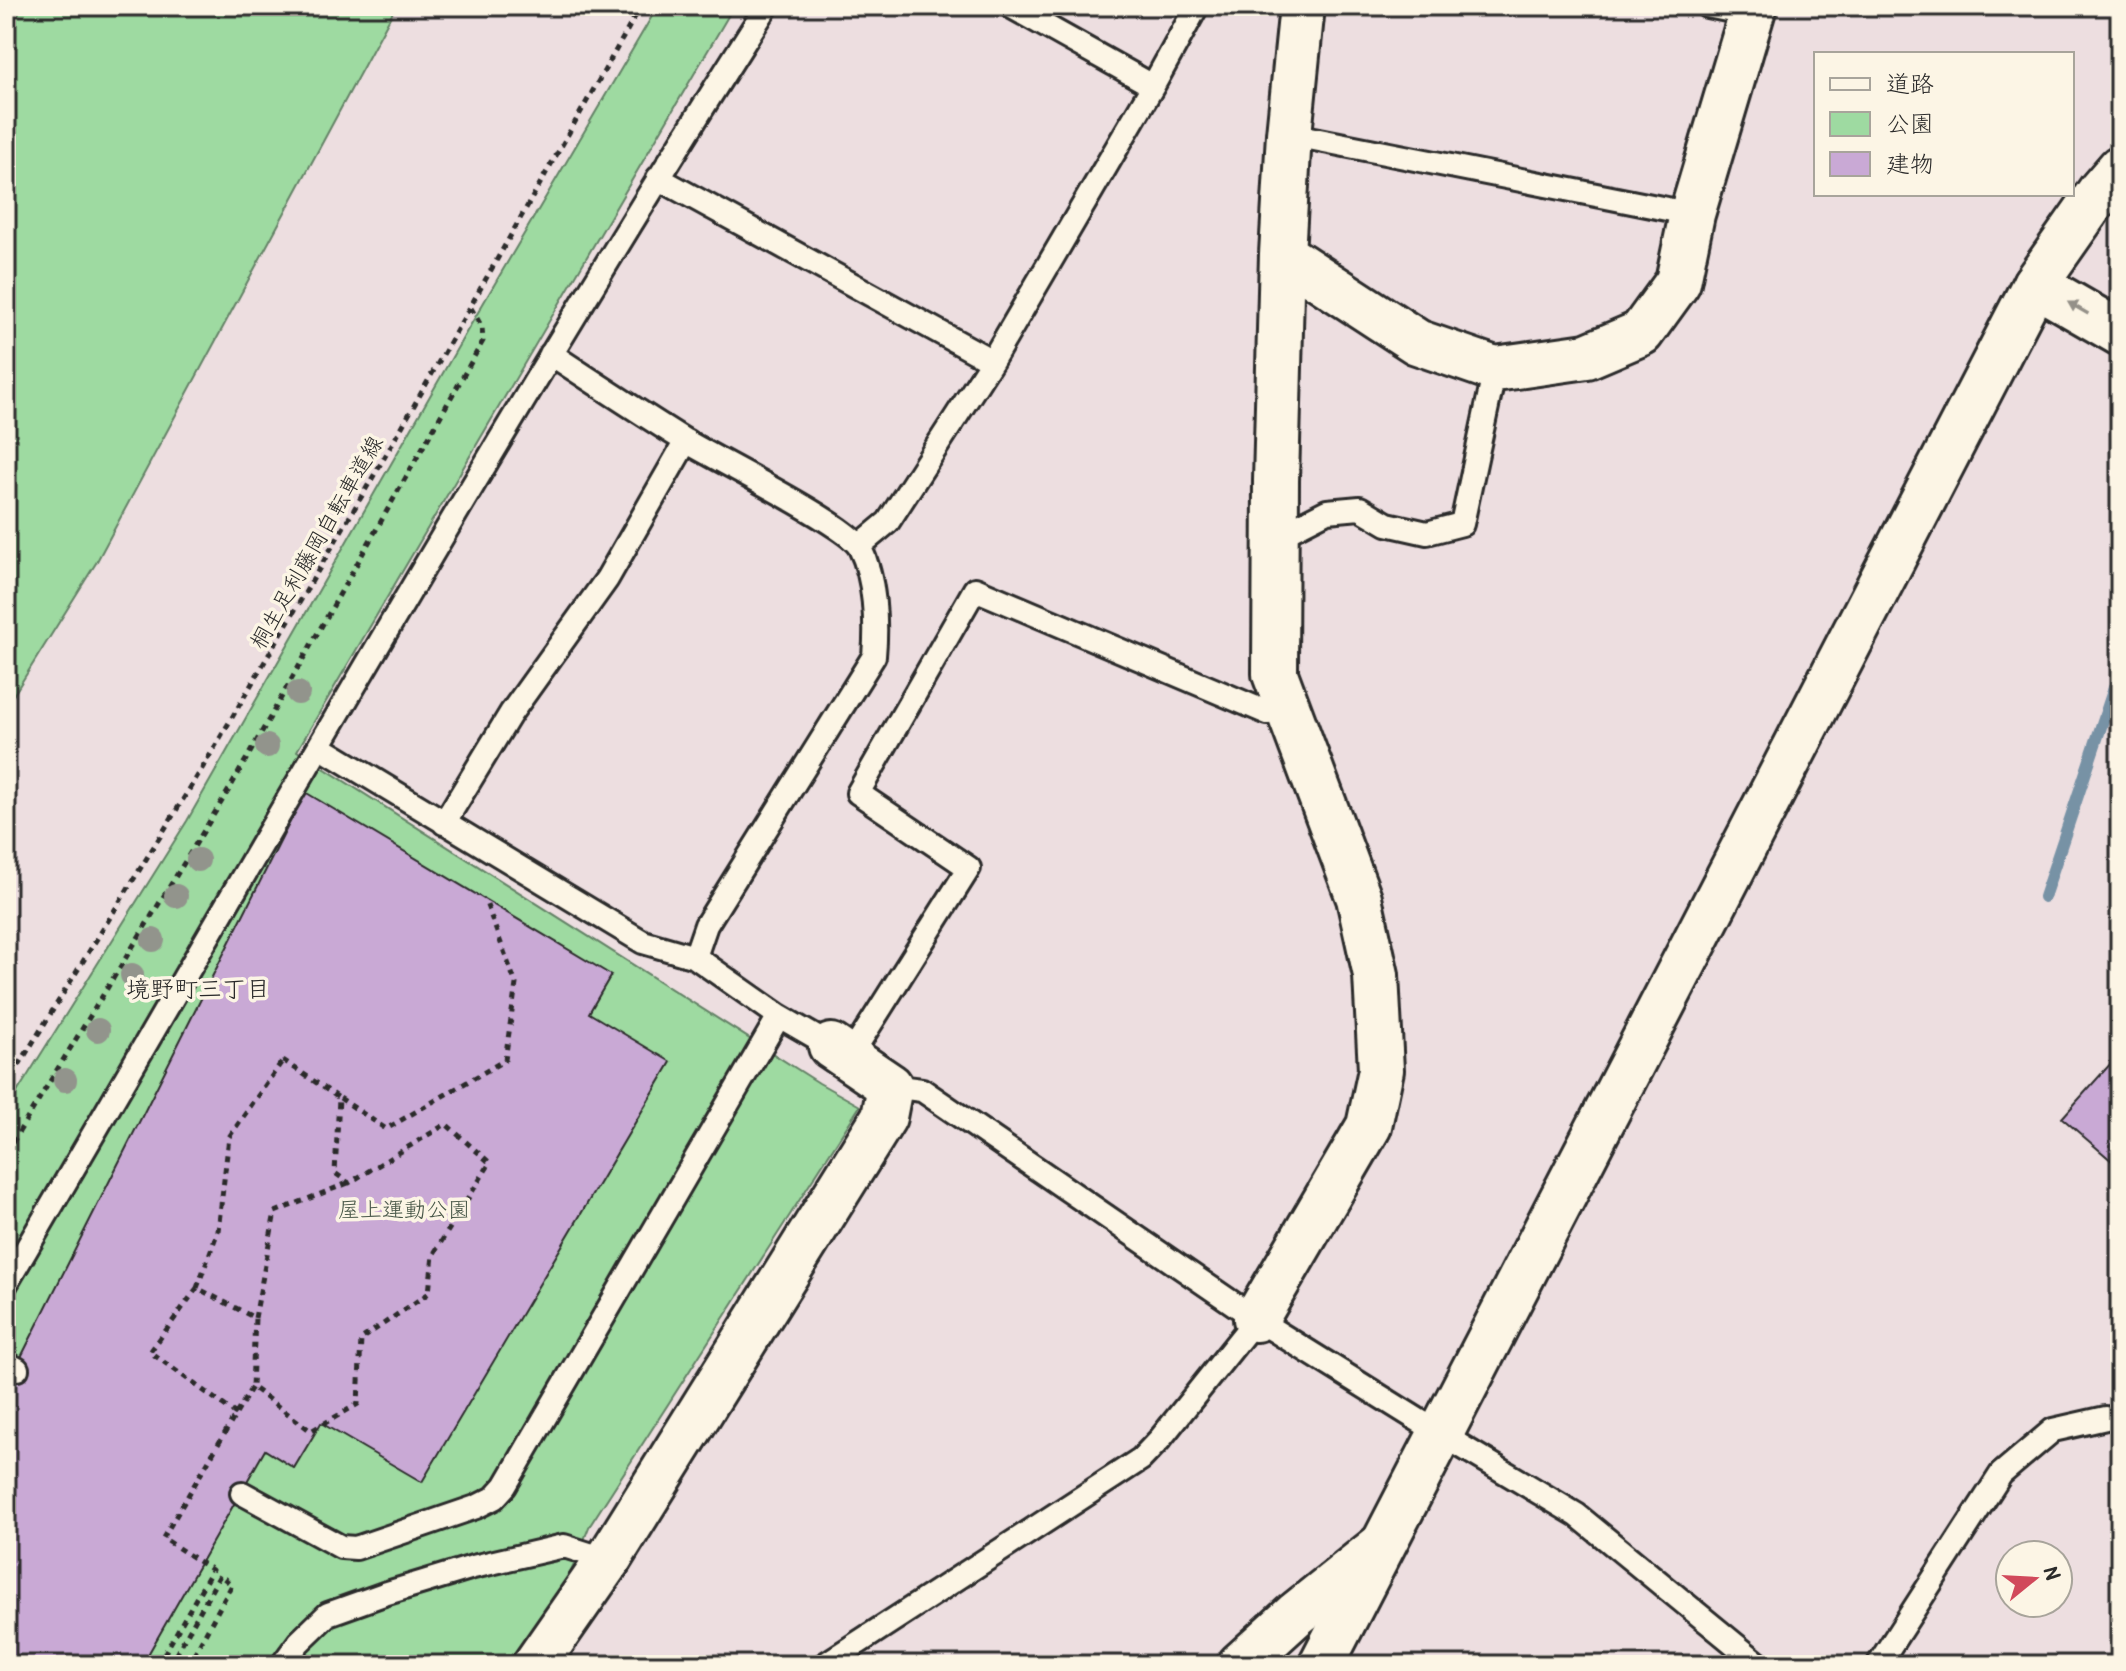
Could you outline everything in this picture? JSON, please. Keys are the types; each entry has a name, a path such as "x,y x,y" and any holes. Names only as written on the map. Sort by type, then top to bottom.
{"street":[{"path":"1256,1319 1369,1126 1381,1070 1376,975 1359,898 1275,674 1282,254 1289,134 1302,6"},
{"path":"1282,254 1417,342 1495,369 1587,356 1641,333 1678,282 1692,214 1753,11"},
{"path":"1321,1665 2035,284 2120,168"},
{"path":"2035,284 2120,333"},
{"path":"535,1665 608,1560 884,1117 890,1086 840,1052"},
{"path":"1240,1665 1295,1615 1381,1546"}],"lane":[{"path":"6,1284 551,354 767,6"},
{"path":"1010,6 1153,86"},
{"path":"859,546 888,522 992,361 1197,6"},
{"path":"1707,6 1753,11"},
{"path":"1289,134 1692,214"},
{"path":"658,178 992,361"},
{"path":"551,354 686,441 831,523 859,546 870,584 876,629 874,656 706,925 695,957"},
{"path":"1276,537 1327,511 1360,508 1387,524 1427,533 1462,524 1495,369"},
{"path":"444,823 511,713 607,579 686,441"},
{"path":"320,747 643,942 695,957 779,1016 840,1052 969,868 858,793 975,589 1268,713 1288,709"},
{"path":"242,1493 341,1547 356,1548 494,1498 505,1486 779,1016"},
{"path":"890,1086 922,1090 1256,1319 1577,1515 1760,1665"},
{"path":"824,1665 1141,1459 1256,1319"},
{"path":"1878,1665 2001,1474 2053,1430 2106,1418"},
{"path":"282,1665 299,1642 328,1614 384,1594 473,1567 564,1546 608,1560"}],"path":[{"name":"桐生足利藤岡自転車道線","path":"6,1086 203,767 641,6"},
{"path":"6,1153 230,788 483,341 482,327 470,307"},
{"path":"236,1414 150,1352 197,1288 218,1231 229,1137 283,1060 386,1129 505,1060 516,984 485,900"},
{"path":"339,1098 335,1173 349,1183"},
{"path":"158,1665 212,1570 163,1538 252,1387 255,1318 275,1212 349,1183 446,1124 490,1163 433,1255 429,1293 361,1339 358,1404 311,1431 252,1387"},
{"path":"197,1288 255,1318"},
{"path":"170,1665 220,1575 232,1585 188,1665"}],"green space":[{"path":"6,6 396,6 96,563 6,707"},
{"name":"屋上運動公園","path":"658,6 734,6 297,751 819,1083 860,1106 589,1527 574,1565 546,1617 508,1665 6,1665 6,1110 187,821 467,331"}],"building":[{"path":"305,792 611,975 589,1013 671,1062 422,1482 321,1423 294,1468 265,1450 142,1665 6,1665 6,1387"},
{"path":"2120,1053 2120,1168 2062,1118"}],"waterway":[{"path":"2044,897 2120,670"}],"district":[{"name":"境野町三丁目","path":"198,988"}]}
